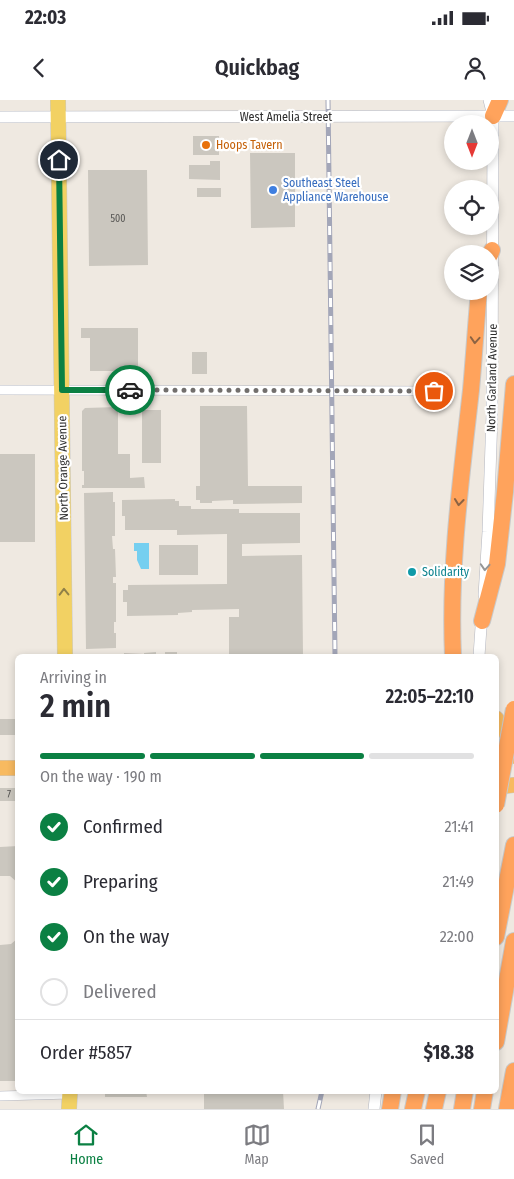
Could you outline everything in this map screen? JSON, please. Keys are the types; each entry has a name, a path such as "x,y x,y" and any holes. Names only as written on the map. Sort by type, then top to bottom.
{"highway":[{"path":"493,115 500,100"},
{"path":"453,654 455,548 478,300"},
{"path":"482,621 497,564 514,384"},
{"path":"499,789 514,710"},
{"path":"499,723 514,746"},
{"path":"499,757 514,756"},
{"path":"0,768 15,768"},
{"path":"499,769 514,774"},
{"path":"499,787 514,785"},
{"path":"499,923 514,845"},
{"path":"499,1025 514,941"},
{"path":"507,1109 514,1071"},
{"path":"390,1109 392,1094"},
{"path":"413,1109 416,1094"},
{"path":"434,1109 437,1094"},
{"path":"462,1109 464,1094"},
{"path":"482,1109 484,1094"}],"main road":[{"name":"North Orange Avenue","path":"58,100 65,654"}],"street":[{"name":"North Garland Avenue","path":"489,100 493,115"},
{"name":"West Amelia Street","path":"0,117 444,116"},
{"name":"West Amelia Street","path":"499,116 514,116"},
{"name":"North Garland Avenue","path":"491,245 492,170"},
{"name":"North Garland Avenue","path":"479,654 488,532 491,435 491,300"},
{"path":"0,390 434,391"},
{"path":"374,1109 376,1094"},
{"path":"0,1096 70,1098"}],"water":[{"path":"134,543 149,543 149,569 141,569 137,560 137,551 134,551"}],"building":[{"name":"Hoops Tavern","path":"193,136 219,136 219,155 193,155"},
{"name":"Southeast Steel Appliance Warehouse","path":"250,153 295,153 295,227 251,228"},
{"path":"210,161 220,161 220,180 189,179 189,165 210,165"},
{"path":"88,170 147,170 148,265 89,266"},
{"path":"197,188 221,188 221,197 197,197"},
{"path":"81,328 138,328 138,371 90,371 90,338 81,338"},
{"path":"192,352 207,352 207,374 192,374"},
{"path":"200,406 247,406 248,486 302,486 302,503 233,504 233,500 200,503 200,500 196,500 196,486 200,486"},
{"path":"118,407 118,454 130,454 130,478 144,477 145,488 82,488 82,485 84,485 84,471 82,471 82,411 85,408"},
{"path":"142,410 161,410 161,463 142,463"},
{"path":"0,454 35,454 35,542 0,542"},
{"path":"113,492 113,502 115,502 115,536 112,536 113,549 115,549 116,577 113,577 113,583 116,583 116,622 114,622 114,633 116,633 116,648 86,649 84,493"},
{"path":"175,499 175,501 179,501 179,506 191,506 191,509 239,509 239,513 300,513 300,543 242,544 242,556 302,555 303,654 229,654 229,617 239,617 239,609 192,610 192,612 178,613 178,615 127,616 127,602 123,602 123,590 128,590 128,585 227,584 227,534 177,535 177,530 125,530 125,516 122,516 122,500"},
{"path":"159,545 198,545 198,575 159,575"},
{"path":"156,652 156,654 144,654"},
{"path":"165,652 177,652 177,654 165,654"},
{"path":"0,719 15,719 15,735 0,735"},
{"path":"0,788 15,788 15,801 0,801"},
{"path":"15,846 15,880 10,876 0,876 0,847"},
{"path":"15,941 15,1081 0,1081 0,945 11,944"},
{"path":"105,1094 146,1094 147,1097 105,1097"},
{"path":"204,1094 283,1094 284,1109 204,1109"}],"railway":[{"path":"328,100 335,654"},
{"path":"318,1109 321,1094"}],"way so far":[{"path":"130,390 434,391"}],"place":[{"name":"Hoops Tavern","path":"206,145"},
{"name":"Southeast Steel Appliance Warehouse","path":"273,190"},
{"name":"Solidarity","path":"412,572"}],"route":[{"path":"59,160 62,390 130,390"}]}
